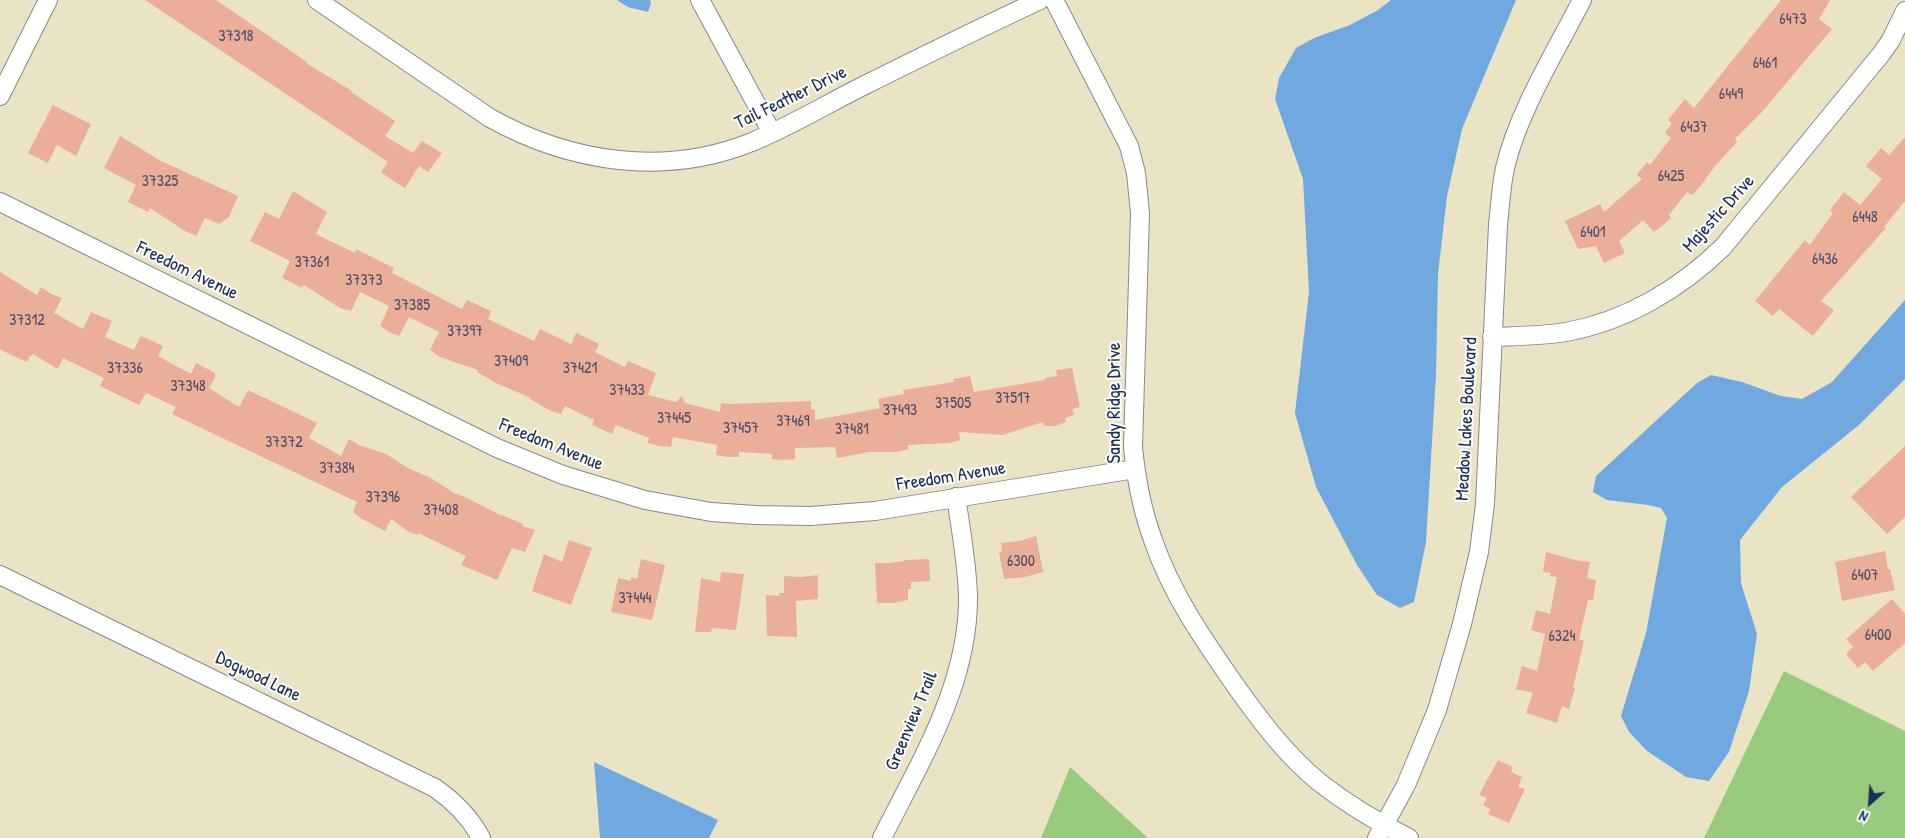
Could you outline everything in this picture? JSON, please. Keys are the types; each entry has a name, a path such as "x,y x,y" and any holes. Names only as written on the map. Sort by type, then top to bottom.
{"street":[{"path":"0,96 48,0"},
{"name":"Tail Feather Drive","path":"316,0 490,118 516,132 555,147 606,158 656,162 680,160 720,152 736,148 772,133 935,50 1040,0"},
{"path":"700,0 772,133"},
{"name":"Sandy Ridge Drive","path":"1054,0 1129,146 1136,173 1140,213 1133,447 1135,469 1152,540 1169,580 1188,616 1226,672 1286,752 1381,832 1409,838"},
{"name":"Meadow Lakes Boulevard","path":"1381,832 1406,785 1437,710 1449,673 1478,552 1485,504 1500,200 1506,167 1514,139 1527,109 1582,0"},
{"name":"Majestic Drive","path":"1492,337 1564,332 1615,319 1650,302 1694,273 1723,248 1882,53 1891,40 1905,11"},
{"name":"Freedom Avenue","path":"0,202 497,448 563,475 602,488 674,506 711,512 781,515 844,514 1135,469"},
{"name":"Greenview Trail","path":"882,838 931,740 947,703 963,645 968,596 956,497"},
{"name":"Dogwood Lane","path":"0,575 435,788 457,805 476,828 481,838"}],"green space":[{"path":"1784,671 1905,731 1905,838 1704,838"},
{"path":"1070,767 1148,838 1041,838"}],"water":[{"path":"617,0 650,0 651,3 648,12 628,7"},
{"path":"1391,0 1516,0 1462,129 1447,196 1438,274 1436,375 1426,542 1414,602 1400,608 1377,595 1357,565 1316,487 1295,413 1309,292 1303,179 1275,99 1279,78 1296,48 1314,38 1350,25 1378,10"},
{"path":"1905,300 1905,379 1859,425 1782,487 1740,540 1741,583 1757,634 1749,691 1729,752 1709,781 1686,777 1647,751 1629,732 1621,716 1646,633 1667,518 1661,508 1607,500 1593,492 1596,476 1697,383 1711,375 1742,382 1781,396 1802,399 1832,382"},
{"path":"594,762 718,820 709,838 600,838"}],"building":[{"path":"145,0 216,0 306,63 352,91 395,121 385,136 413,153 422,141 442,153 428,172 419,166 405,188 381,172 388,162"},
{"path":"1781,0 1830,0 1819,19 1832,29 1761,113 1735,139 1737,142 1715,166 1699,188 1692,195 1687,192 1669,215 1671,218 1663,225 1654,232 1643,220 1619,241 1625,253 1604,263 1596,246 1578,249 1565,221 1600,204 1604,212 1642,179 1637,175 1647,162 1650,165 1671,138 1665,133 1672,123 1668,120 1685,99 1694,108"},
{"path":"53,105 91,124 76,156 57,145 48,163 28,153"},
{"path":"120,136 161,161 238,196 229,217 219,224 205,218 196,236 150,208 148,212 128,202 136,185 104,168"},
{"path":"1905,137 1905,201 1884,227 1886,228 1821,301 1834,310 1813,336 1779,309 1773,316 1755,301 1805,240 1810,245 1833,213 1830,210 1844,192 1860,205 1882,179 1866,166 1881,148 1889,155"},
{"path":"293,191 327,212 316,234 355,253 356,249 394,268 392,273 462,309 467,300 491,311 488,319 534,341 540,329 571,344 576,333 599,344 595,352 625,367 628,361 656,373 648,395 676,402 682,396 685,403 720,412 721,403 811,401 811,409 815,410 815,420 880,408 878,399 904,394 903,390 954,382 953,379 970,376 974,392 1045,380 1045,378 1057,376 1056,370 1072,368 1080,407 1072,409 1074,415 1065,418 1066,422 1055,426 1044,426 1043,422 1003,435 959,432 960,440 949,443 908,445 908,449 898,452 869,452 837,458 835,447 795,448 795,459 772,459 772,454 739,452 739,457 727,457 716,455 717,445 673,437 671,447 659,446 648,443 649,438 616,425 612,434 592,425 594,420 565,406 561,414 551,411 531,398 496,383 477,372 478,370 440,357 430,350 439,332 409,317 399,336 389,332 380,326 389,306 360,292 351,311 340,308 304,285 302,288 282,278 290,261 250,241 265,212 279,219"},
{"path":"0,272 37,295 41,287 51,294 62,298 54,313 83,329 91,312 112,321 105,337 134,350 141,336 163,346 158,356 191,374 196,363 215,373 215,378 209,388 239,407 248,390 317,423 309,438 341,456 349,439 359,445 386,454 408,468 431,478 454,493 523,524 522,526 535,530 525,552 512,548 497,580 461,565 466,556 418,533 418,535 409,532 391,519 385,531 362,519 353,512 357,502 172,414 176,407 146,393 139,405 100,386 104,378 63,358 58,369 33,354 27,362 11,355 0,349"},
{"path":"1905,446 1905,517 1887,534 1851,497"},
{"path":"1036,536 1043,572 1025,577 1004,579 999,552 1002,551 1001,543 1019,541"},
{"path":"569,540 592,548 571,605 532,591 544,554 562,562"},
{"path":"1885,551 1888,569 1890,569 1895,590 1842,601 1835,562"},
{"path":"1546,552 1590,562 1587,578 1596,580 1593,600 1588,600 1579,639 1584,641 1573,688 1575,688 1569,709 1562,706 1557,723 1526,713 1533,693 1516,689 1522,666 1537,671 1545,634 1531,630 1536,610 1550,614 1557,577 1550,576 1551,573 1543,572"},
{"path":"641,559 665,565 652,620 611,612 618,578 631,581 631,577 637,579"},
{"path":"929,559 930,581 911,582 911,589 908,589 908,600 893,603 877,603 875,563"},
{"path":"721,572 744,574 736,630 712,628 711,632 695,632 701,578 720,582"},
{"path":"818,575 818,599 796,601 797,637 767,636 766,595 779,596 779,593 784,593 784,576"},
{"path":"1892,599 1905,614 1905,643 1873,671 1865,662 1858,668 1846,654 1853,647 1846,639"},
{"path":"1498,760 1513,767 1511,772 1522,777 1518,787 1525,789 1509,823 1488,814 1490,809 1483,805 1487,798 1479,795"}]}
